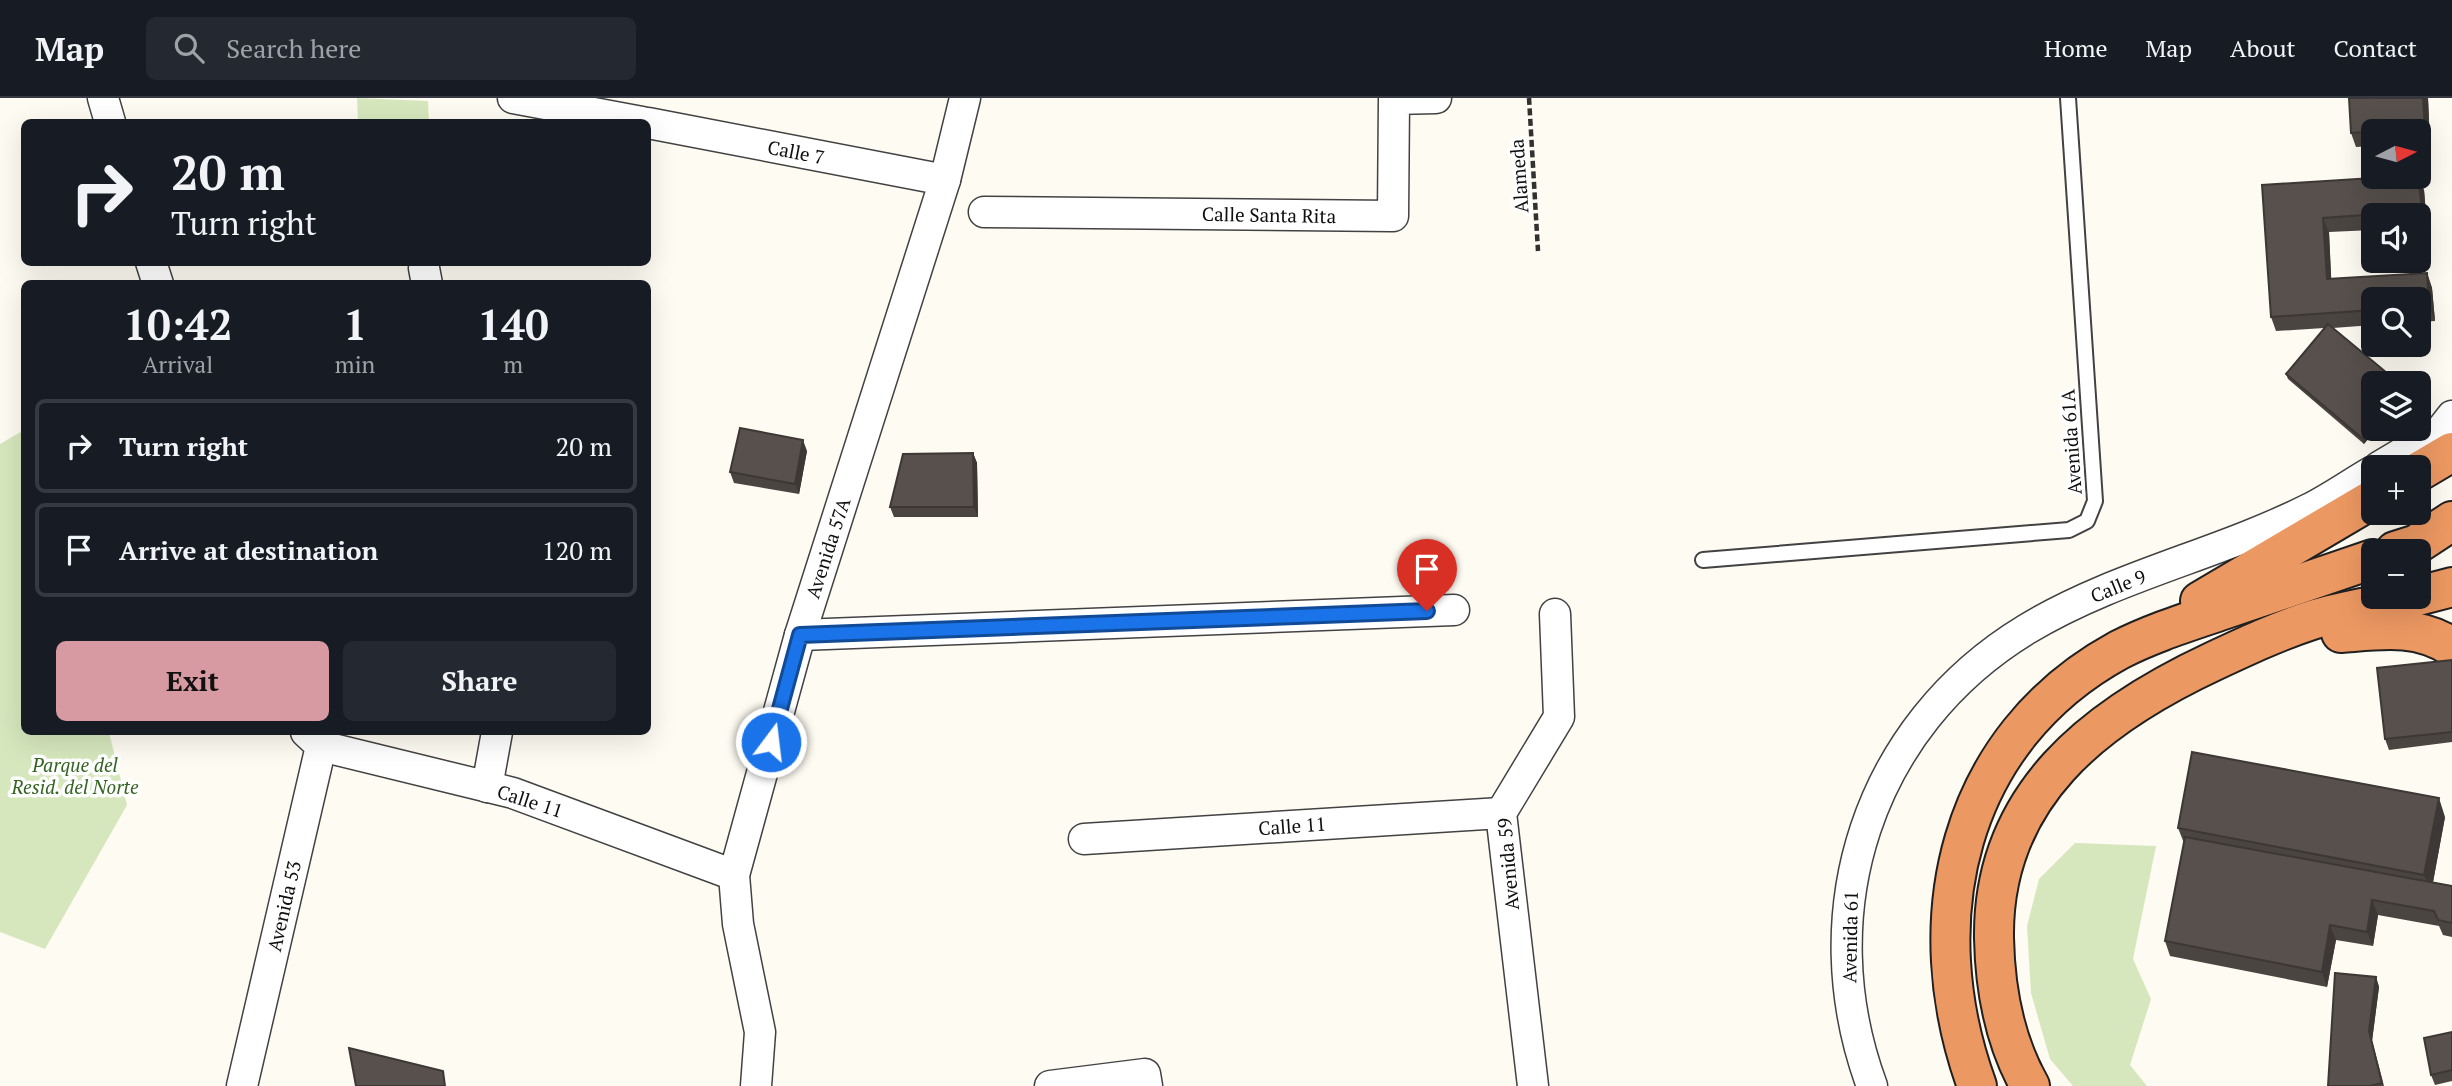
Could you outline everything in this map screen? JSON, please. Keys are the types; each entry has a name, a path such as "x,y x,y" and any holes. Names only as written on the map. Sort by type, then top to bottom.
{"highway":[{"path":"2431,464 2452,452"},
{"path":"1977,1086 1959,1033 1950,974 1951,898 1964,841 1993,775 2038,713 2067,686 2120,650 2361,506"},
{"path":"2425,539 2452,521"},
{"path":"2120,650 2172,628 2361,563"},
{"path":"2431,592 2452,587"},
{"path":"2030,1086 2007,1029 1994,958 1996,909 2002,870 2025,812 2052,774 2119,712 2169,682 2259,640 2312,620 2361,609"},
{"path":"2259,640 2395,629 2420,631 2452,647"}],"street":[{"path":"103,98 109,119"},
{"path":"513,98 626,119"},
{"name":"Avenida 57A","path":"756,1086 760,1032 738,924 734,875 800,635 945,180 965,98"},
{"name":"Calle Santa Rita","path":"984,212 1393,216 1394,99 1436,98"},
{"name":"Calle 7","path":"651,125 945,180"},
{"path":"2399,455 2441,430 2452,415"},
{"name":"Calle 9","path":"1899,753 1957,681 2026,630 2099,592 2310,509 2361,478"},
{"path":"800,635 1454,610"},
{"name":"Avenida 59","path":"1533,1086 1501,813 1559,717 1555,614"},
{"path":"487,787 497,735"},
{"name":"Calle 11","path":"313,739 513,793 734,875"},
{"name":"Avenida 53","path":"242,1086 313,739"},
{"name":"Avenida 61","path":"1872,1086 1849,1001 1846,917 1852,873 1867,817 1899,753"},
{"name":"Calle 11","path":"1084,839 1501,813"},
{"path":"1050,1086 1145,1074 1147,1086"}],"lane":[{"name":"Avenida 61A","path":"1703,560 2069,530 2087,521 2095,502 2068,98"}],"path":[{"name":"Alameda","path":"1528,98 1538,251"}],"green space":[{"path":"357,98 428,101 429,119 358,119"},
{"name":"Parque del Resid. del Norte","path":"21,432 21,735 110,735 127,805 45,949 0,932 0,444"},
{"path":"2075,843 2156,846 2133,959 2151,999 2130,1065 2147,1086 2073,1086 2050,1059 2031,993 2027,926 2039,879"}],"building":[{"path":"2349,98 2423,98 2424,119 2361,119 2361,132 2351,133"},
{"path":"2361,179 2361,189 2420,189 2421,203 2361,203 2361,215 2323,218 2327,279 2427,273 2428,287 2361,287 2361,311 2271,317 2262,185"},
{"path":"2328,324 2361,351 2361,357 2368,357 2385,371 2361,371 2361,437 2286,374"},
{"path":"740,428 803,440 795,484 730,472"},
{"path":"973,453 974,507 890,507 903,454"},
{"path":"2452,660 2452,732 2385,739 2377,668"},
{"path":"2192,752 2439,798 2424,875 2178,828"},
{"path":"2185,837 2452,886 2452,923 2438,920 2434,911 2372,900 2367,932 2330,925 2322,972 2165,941"},
{"path":"2335,973 2376,977 2369,1031 2382,1083 2370,1086 2328,1086"},
{"path":"2452,1032 2452,1070 2431,1075 2424,1038"},
{"path":"349,1048 443,1071 445,1086 356,1086"}],"route":[{"path":"771,742 800,635 1427,611"}]}
